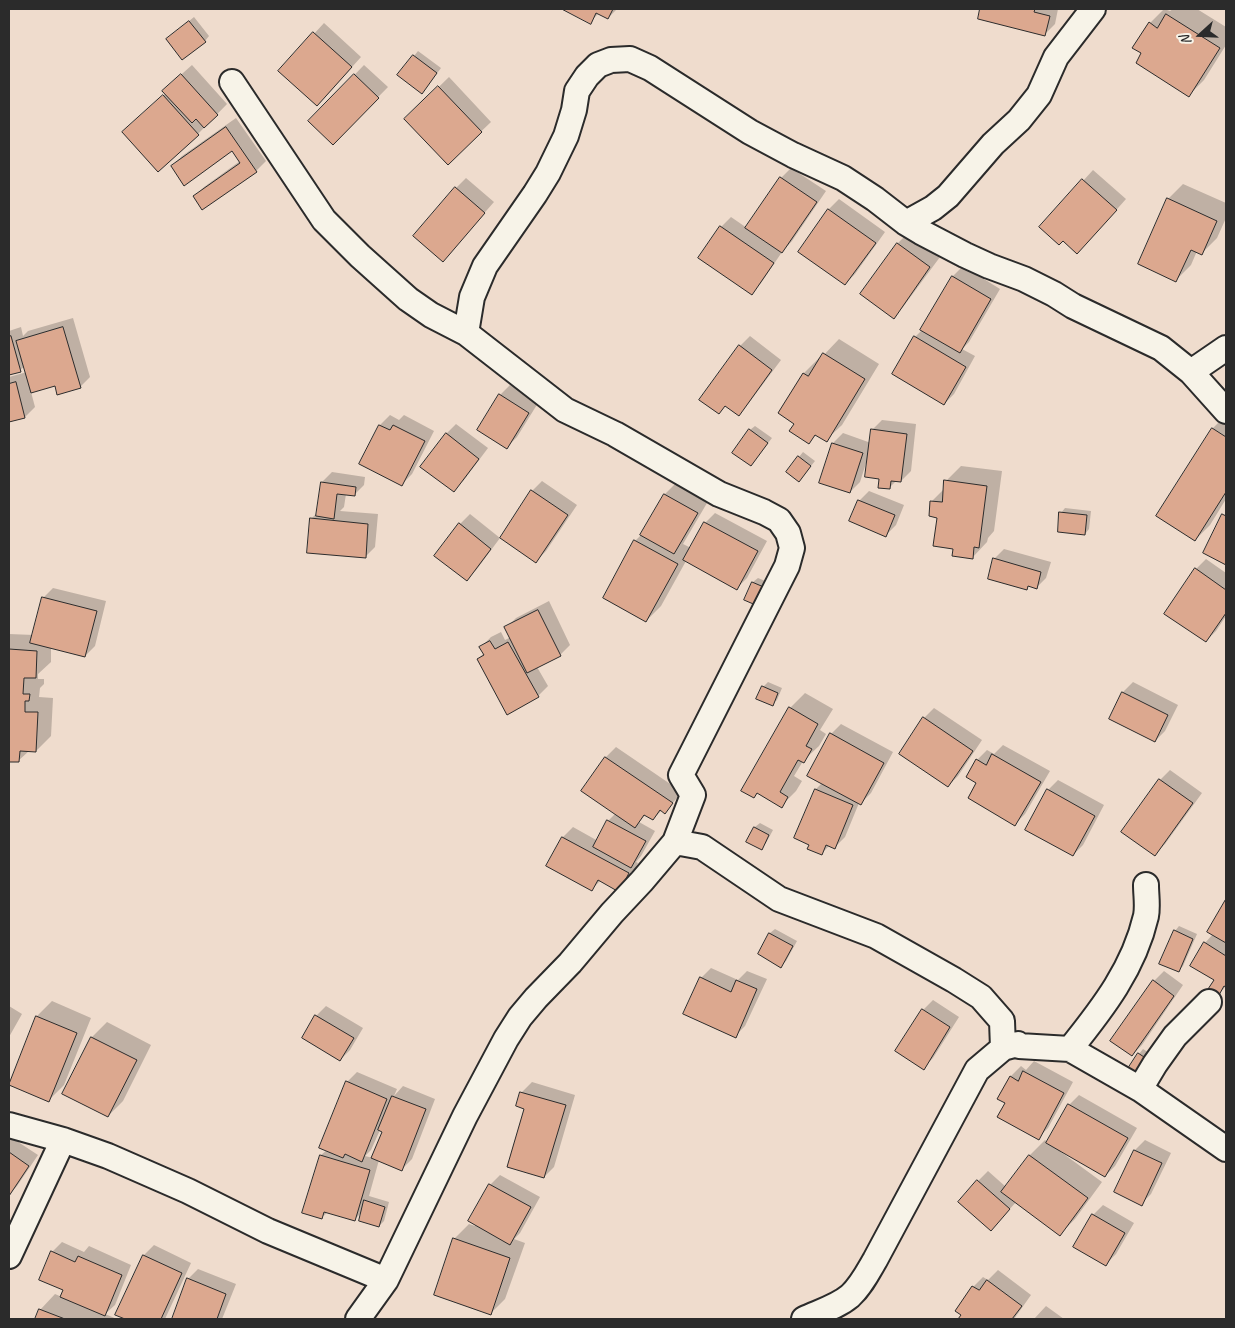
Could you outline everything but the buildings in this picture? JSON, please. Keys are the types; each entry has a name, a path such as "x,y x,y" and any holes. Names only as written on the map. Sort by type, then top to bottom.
{"street":[{"path":"906,223 933,208 948,196 993,144 1019,120 1039,95 1056,57 1093,9"},
{"path":"466,333 472,297 485,266 548,173 566,136 578,92 587,76 598,65 611,60 630,59 650,68 750,132 793,155 843,178 875,199 906,223 964,255 1024,279 1073,306 1161,348 1191,372 1226,410"},
{"path":"232,82 324,220 360,256 408,299 431,315 466,333 565,410 615,434 719,494 779,520 788,532 792,548 787,566 681,775 693,795 674,842 642,882 520,1017 506,1039 465,1116 386,1280 358,1319"},
{"path":"1191,372 1226,348"},
{"path":"674,842 702,847 778,898 876,936 982,997 1002,1021 1003,1048"},
{"path":"1070,1049 1107,1003 1132,957 1147,914 1146,885"},
{"path":"1140,1089 1175,1036 1209,1002"},
{"path":"804,1319 837,1304 850,1296 861,1284 977,1070 1003,1048 1018,1044 1020,1046 1070,1049 1140,1089 1226,1149"},
{"path":"9,1125 62,1140 132,1166 188,1191 268,1231 386,1280"},
{"path":"9,1256 62,1140"}]}
